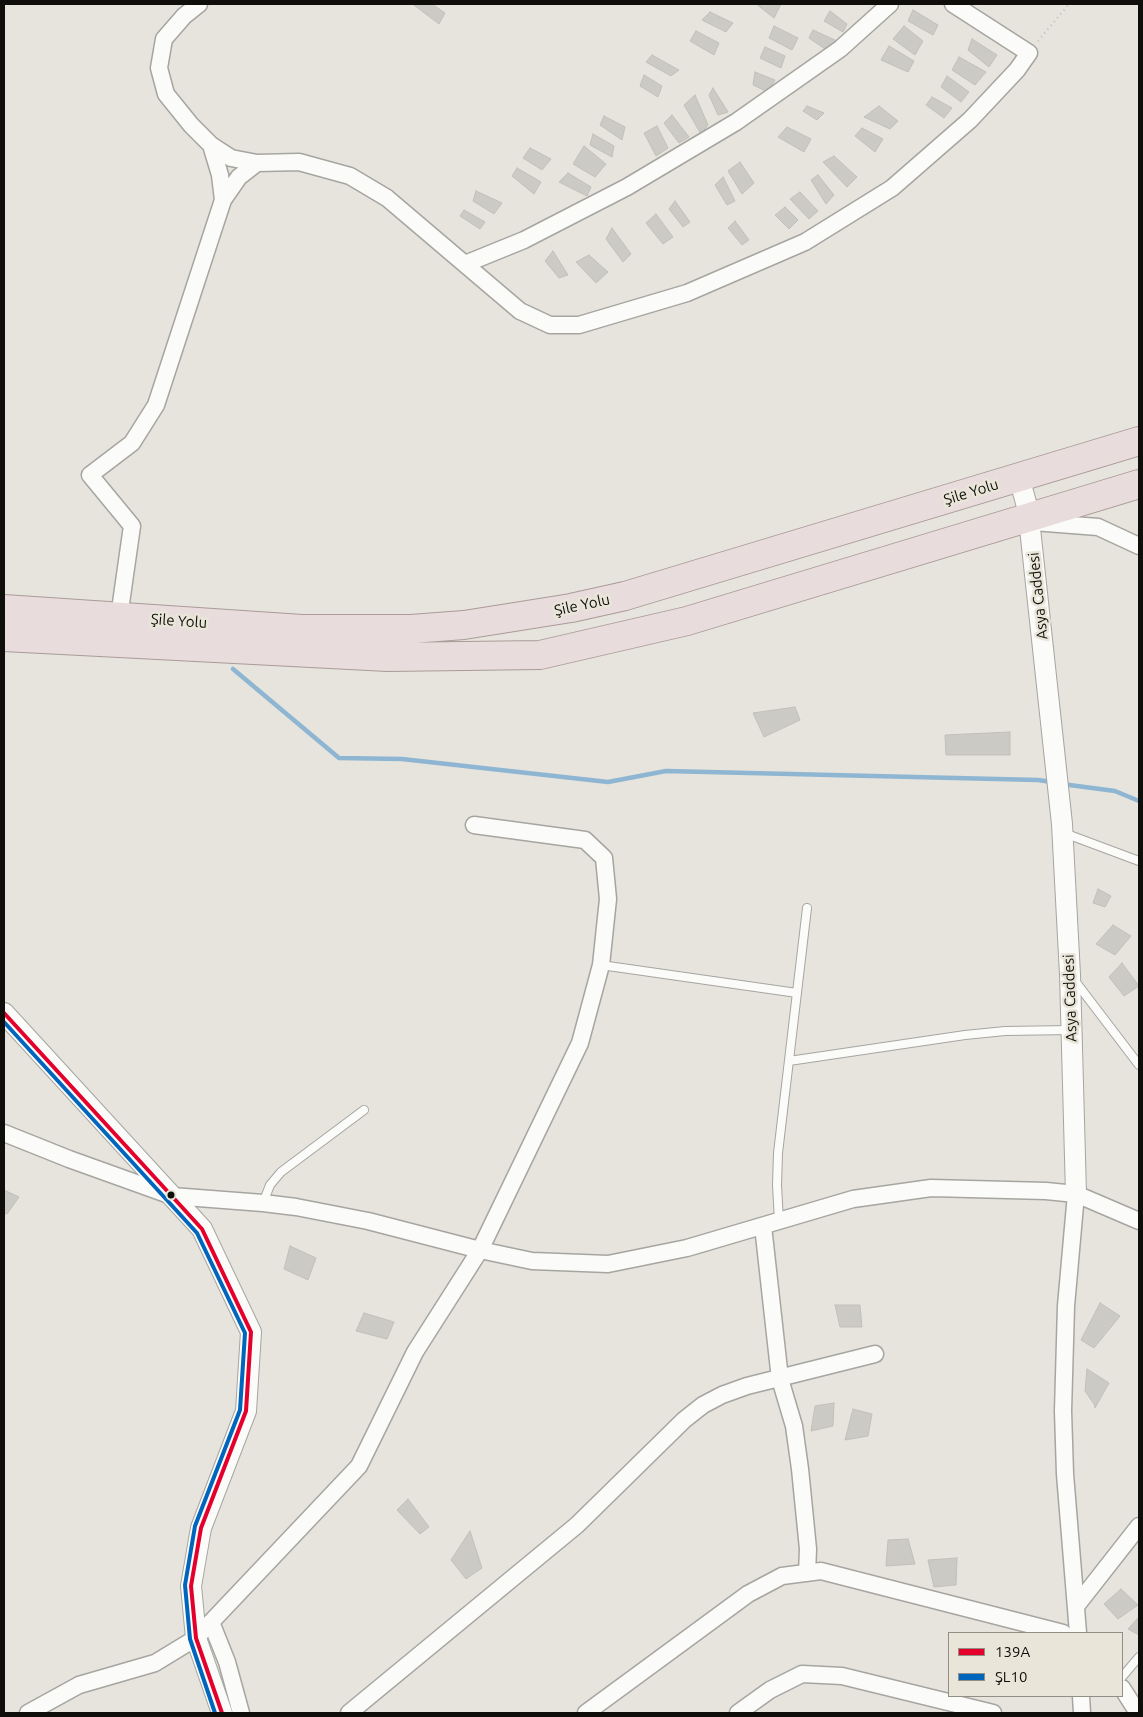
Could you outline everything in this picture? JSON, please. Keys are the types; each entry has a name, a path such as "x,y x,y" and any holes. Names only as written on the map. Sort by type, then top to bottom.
{"highway":[{"name":"Şile Yolu","path":"4,609 302,628 411,629 464,626 571,608 625,596 1139,441"},
{"name":"Şile Yolu","path":"4,637 388,657 540,655 687,621 1029,519 1139,484"}],"street":[{"path":"199,4 184,16 164,39 159,68 166,94 191,125 211,145 231,158 257,163 299,162 350,176 388,198 520,311 550,325 579,326 687,293 805,242 892,188 970,120 1017,70 1029,53 953,4"},
{"path":"465,264 524,240 627,187 736,122 840,49 890,4"},
{"path":"211,145 220,176 223,200"},
{"path":"119,617 132,526 90,475 132,443 156,405 223,200 239,177 257,163"},
{"name":"Asya Caddesi","path":"1019,477 1029,519 1063,832 1070,975 1076,1194"},
{"path":"1029,519 1098,527 1139,546"},
{"path":"28,1713 79,1685 155,1663 196,1638 359,1466 415,1352 480,1250 580,1043 601,965 608,899 604,858 585,840 474,825"},
{"path":"4,1013 202,1229 251,1332 246,1411 201,1528 191,1586 196,1638 222,1713"},
{"path":"4,1132 69,1159 172,1196 263,1203 368,1221 480,1250 532,1261 608,1264 687,1248 853,1199 931,1188 1046,1191 1076,1194 1139,1221"},
{"path":"1076,1194 1066,1306 1063,1411 1065,1474 1078,1632"},
{"path":"763,1226 780,1379 794,1426 800,1469 808,1548 807,1573"},
{"path":"349,1713 577,1526 684,1420 703,1405 722,1395 747,1386 875,1354"},
{"path":"1077,1604 1139,1526"},
{"path":"586,1713 748,1594 782,1576 821,1571 1059,1632"},
{"path":"211,1622 227,1662 241,1713"},
{"path":"738,1713 770,1690 802,1674 842,1676 993,1713"},
{"path":"1123,1690 1138,1713"},
{"path":"1080,1697 1082,1713"}],"lane":[{"path":"1063,832 1139,861"},
{"path":"779,1221 777,1169 806,908"},
{"path":"601,965 797,993"},
{"path":"1070,975 1139,1065"},
{"path":"789,1061 965,1035 1005,1031 1071,1030"},
{"path":"263,1203 270,1185 281,1172 364,1110"},
{"path":"1123,1676 1139,1657"}],"path":[{"path":"1029,53 1069,4"}],"building":[{"path":"415,4 432,4 445,13 439,24"},
{"path":"756,4 781,4 774,18"},
{"path":"913,10 938,25 933,35 908,21"},
{"path":"830,11 847,24 843,32 824,21"},
{"path":"710,12 733,23 726,32 702,20"},
{"path":"774,26 798,38 792,50 769,38"},
{"path":"904,26 923,41 915,55 893,39"},
{"path":"813,30 837,41 828,51 809,38"},
{"path":"696,31 719,43 714,55 690,41"},
{"path":"972,39 997,55 989,67 968,50"},
{"path":"889,46 914,61 908,72 881,60"},
{"path":"765,47 785,56 781,68 760,58"},
{"path":"652,55 679,70 671,76 646,62"},
{"path":"959,57 986,72 975,85 952,70"},
{"path":"755,72 775,80 768,92 753,85"},
{"path":"644,75 662,86 658,97 640,86"},
{"path":"947,76 969,92 961,102 941,87"},
{"path":"713,88 728,112 718,115 709,95"},
{"path":"695,95 708,125 701,134 684,105"},
{"path":"932,97 952,108 944,118 926,105"},
{"path":"807,106 824,113 817,120 803,111"},
{"path":"879,106 898,121 890,129 864,117"},
{"path":"672,115 689,137 679,143 664,123"},
{"path":"604,116 625,127 622,140 600,125"},
{"path":"657,126 668,148 656,156 644,133"},
{"path":"787,127 811,139 804,152 778,137"},
{"path":"862,128 883,139 875,152 855,136"},
{"path":"593,134 614,146 612,157 590,145"},
{"path":"584,146 606,164 595,177 573,164"},
{"path":"530,148 551,159 542,170 523,158"},
{"path":"834,156 857,177 847,187 823,162"},
{"path":"740,162 754,183 742,194 728,171"},
{"path":"517,168 541,182 534,194 512,176"},
{"path":"568,173 591,187 587,196 559,182"},
{"path":"818,175 834,195 826,204 811,180"},
{"path":"723,177 735,201 727,205 715,185"},
{"path":"476,191 502,203 494,214 473,201"},
{"path":"800,192 818,211 809,219 790,199"},
{"path":"675,201 690,222 683,227 669,209"},
{"path":"785,207 798,220 789,229 775,215"},
{"path":"464,210 485,222 480,229 460,216"},
{"path":"656,214 673,237 663,244 646,223"},
{"path":"735,221 749,240 742,245 728,228"},
{"path":"612,228 631,254 623,262 606,239"},
{"path":"553,251 568,275 559,278 545,261"},
{"path":"589,255 608,272 596,283 576,262"},
{"path":"795,707 800,720 764,737 753,713"},
{"path":"1010,732 1010,755 946,755 945,735"},
{"path":"1098,889 1111,896 1105,907 1093,903"},
{"path":"1113,925 1131,936 1115,955 1096,944"},
{"path":"1122,963 1139,986 1124,996 1109,977"},
{"path":"4,1190 19,1197 7,1214 4,1213"},
{"path":"290,1246 316,1258 308,1280 284,1269"},
{"path":"1100,1303 1120,1316 1094,1348 1081,1340"},
{"path":"835,1305 860,1305 862,1327 840,1327"},
{"path":"364,1313 394,1322 387,1339 356,1331"},
{"path":"1087,1369 1109,1383 1095,1408 1085,1391"},
{"path":"834,1403 833,1426 811,1431 815,1406"},
{"path":"853,1409 872,1414 868,1436 845,1440"},
{"path":"408,1499 429,1527 420,1534 397,1510"},
{"path":"470,1531 482,1568 466,1579 451,1560"},
{"path":"908,1539 915,1564 886,1566 888,1540"},
{"path":"957,1558 956,1585 934,1587 928,1560"},
{"path":"1121,1589 1138,1605 1118,1619 1104,1604"},
{"path":"1139,1617 1139,1635 1128,1629"}],"waterway":[{"path":"233,669 339,758 402,759 608,782 666,771 1038,780 1052,782"},
{"path":"1062,784 1115,791 1139,801"}],"transit line":[{"name":"139A","path":"4,1013 202,1229 251,1332 246,1411 201,1528 191,1586 196,1638 222,1713"},
{"name":"ŞL10","path":"4,1022 197,1233 245,1333 240,1410 195,1526 185,1585 190,1639 215,1713"}]}
